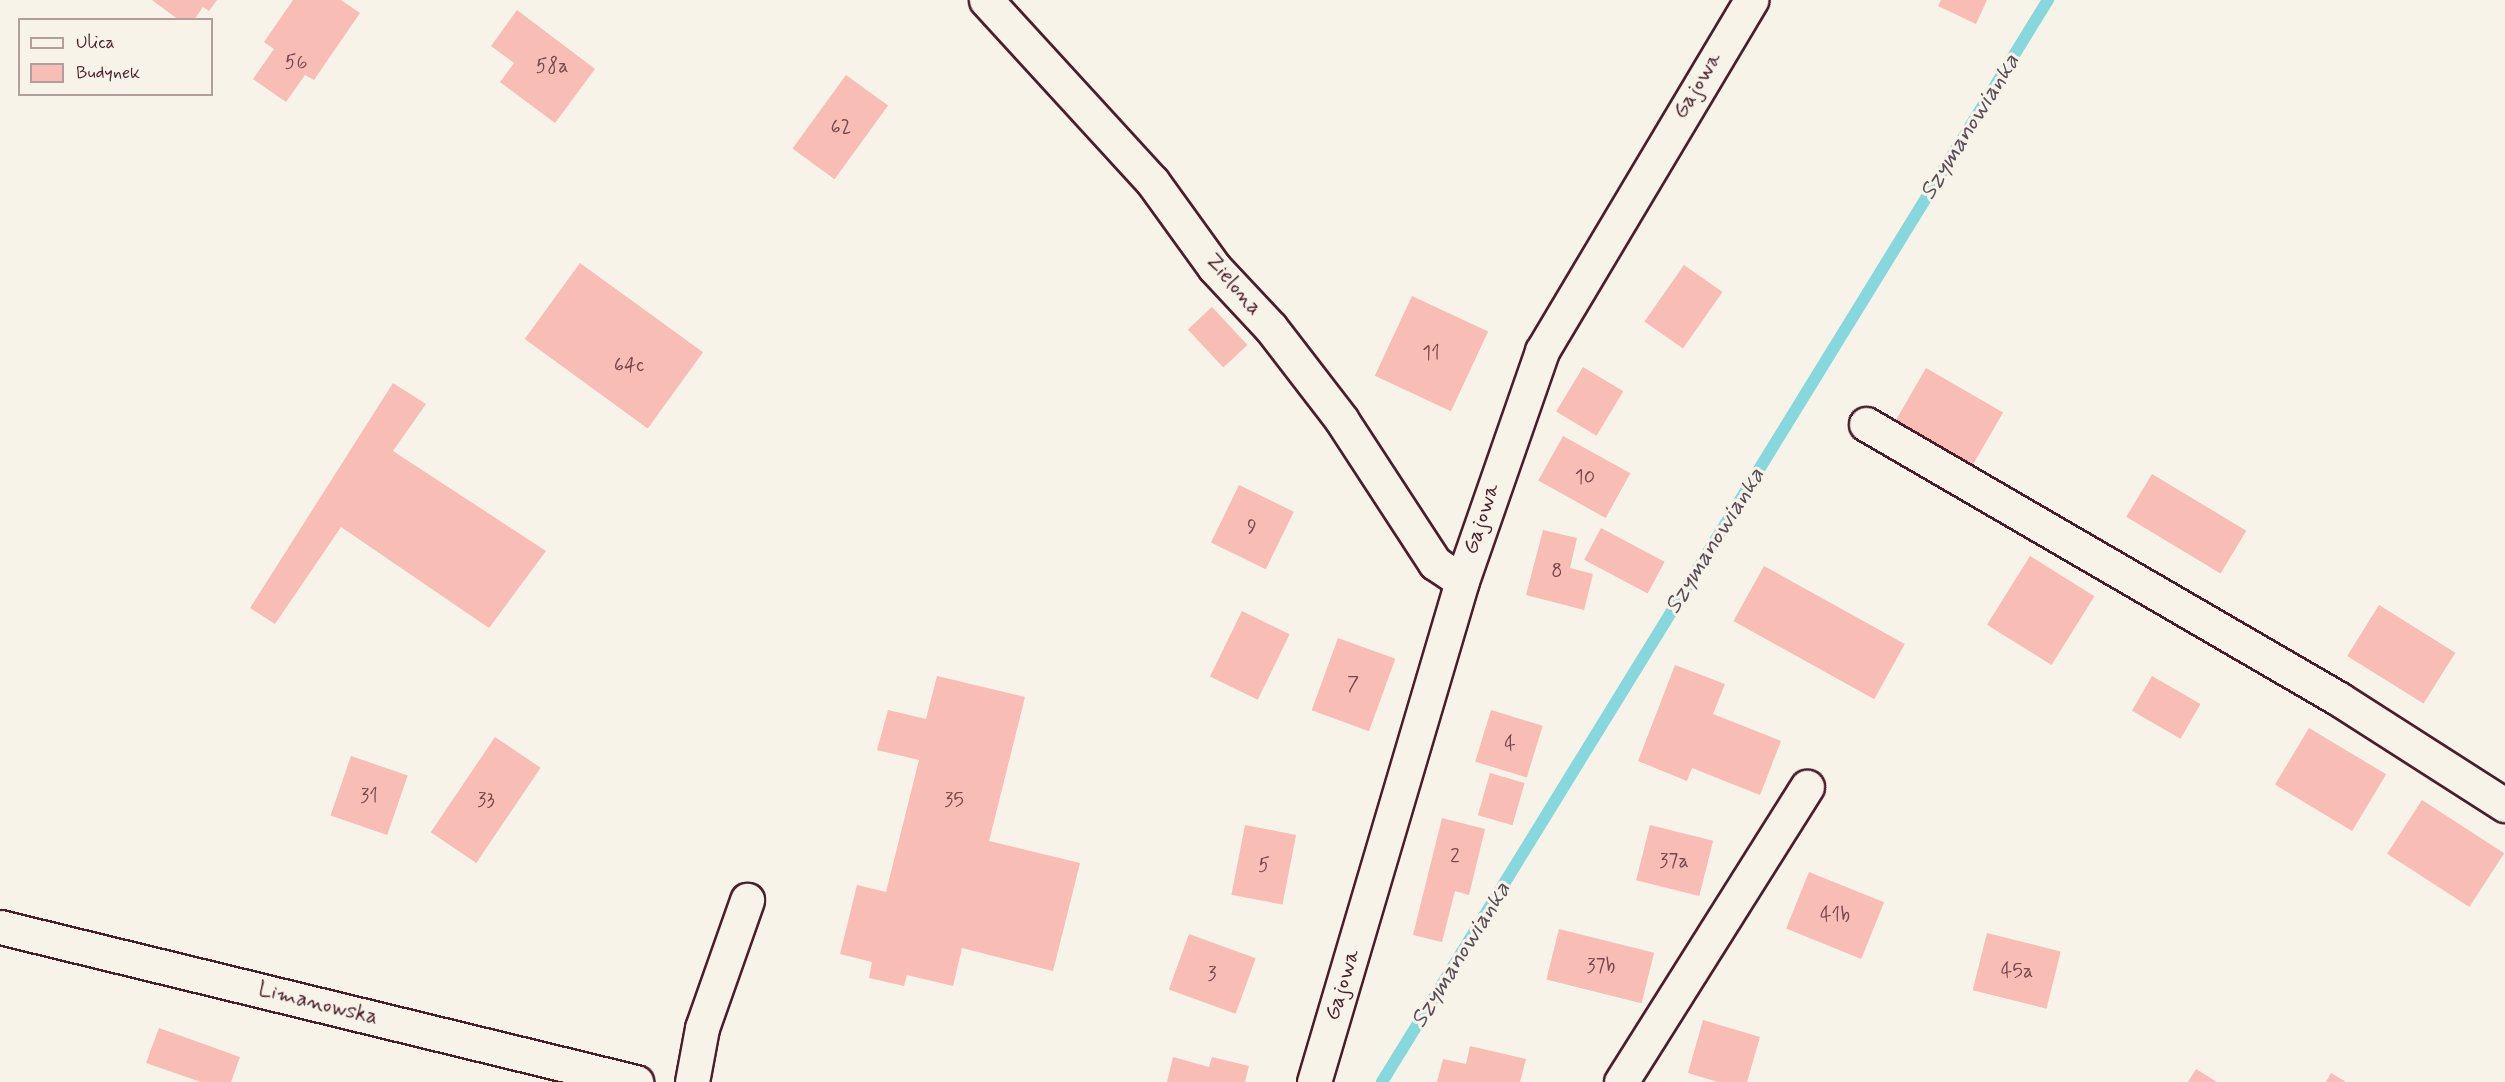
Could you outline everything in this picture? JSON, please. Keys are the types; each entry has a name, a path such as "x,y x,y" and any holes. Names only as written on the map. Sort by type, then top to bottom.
{"street":[{"name":"Zielona","path":"986,0 1152,181 1214,267 1272,328 1341,419 1435,563 1462,581"},
{"name":"Gajowa","path":"1314,1082 1462,581 1542,351 1751,0"},
{"path":"1866,424 2339,699 2505,806"},
{"path":"1621,1082 1807,787"},
{"path":"692,1082 702,1028 747,900"},
{"name":"Limanowska","path":"0,927 636,1082"}],"building":[{"path":"152,0 217,0 209,11 203,7 195,18 176,18"},
{"path":"293,0 341,0 360,13 314,80 305,75 286,102 253,79 274,49 264,42"},
{"path":"1941,0 1987,0 1976,24 1938,6"},
{"path":"517,10 595,69 555,123 500,82 514,63 491,46"},
{"path":"846,75 888,106 835,179 793,149"},
{"path":"580,263 703,352 648,428 525,339"},
{"path":"1684,265 1723,292 1683,348 1644,322"},
{"path":"1412,296 1488,331 1451,411 1375,376"},
{"path":"1212,307 1247,345 1223,368 1188,330"},
{"path":"1583,367 1623,391 1597,436 1556,412"},
{"path":"1926,368 2003,412 1972,466 1895,422"},
{"path":"393,383 426,404 393,451 546,551 489,628 341,527 275,624 250,608"},
{"path":"1563,436 1630,473 1606,518 1538,481"},
{"path":"2152,474 2246,531 2221,574 2126,517"},
{"path":"1239,485 1294,512 1266,569 1211,543"},
{"path":"1601,528 1665,562 1648,594 1584,560"},
{"path":"1543,530 1577,538 1570,568 1593,574 1584,610 1526,595"},
{"path":"2030,556 2094,596 2052,665 1987,625"},
{"path":"1764,566 1905,644 1874,699 1733,621"},
{"path":"2379,605 2455,653 2424,704 2347,656"},
{"path":"1242,611 1290,634 1258,700 1210,677"},
{"path":"1338,638 1395,659 1369,731 1312,710"},
{"path":"1675,665 1725,684 1713,714 1781,741 1760,795 1692,768 1687,781 1638,761"},
{"path":"937,676 1025,697 989,841 1080,863 1053,971 962,948 953,986 907,975 904,986 869,978 872,962 840,954 857,885 886,892 919,760 877,750 888,710 926,719"},
{"path":"2152,676 2200,704 2180,739 2132,711"},
{"path":"1491,710 1543,726 1527,777 1475,762"},
{"path":"2309,728 2386,774 2352,831 2275,785"},
{"path":"495,737 541,768 476,863 431,832"},
{"path":"351,756 408,776 387,835 330,816"},
{"path":"1490,773 1525,783 1512,825 1478,815"},
{"path":"2422,800 2504,853 2469,907 2387,854"},
{"path":"1442,818 1485,829 1469,895 1455,891 1442,942 1413,935"},
{"path":"1245,825 1296,835 1282,905 1231,895"},
{"path":"1650,825 1713,841 1699,896 1636,880"},
{"path":"1809,872 1884,902 1861,959 1786,929"},
{"path":"1559,929 1654,953 1642,1003 1546,979"},
{"path":"1987,933 2061,951 2046,1009 1973,990"},
{"path":"1189,934 1256,958 1236,1014 1169,989"},
{"path":"1703,1020 1760,1037 1747,1082 1718,1082 1688,1073"},
{"path":"159,1028 240,1057 231,1082 201,1082 146,1063"},
{"path":"1470,1046 1526,1059 1520,1082 1437,1082 1443,1059 1466,1064"},
{"path":"1173,1057 1209,1067 1212,1057 1249,1066 1245,1082 1167,1082"},
{"path":"2196,1069 2217,1082 2188,1082"},
{"path":"2331,1073 2346,1082 2326,1082"}],"waterway":[{"name":"Szymanowianka","path":"1382,1082 2048,0"}]}
